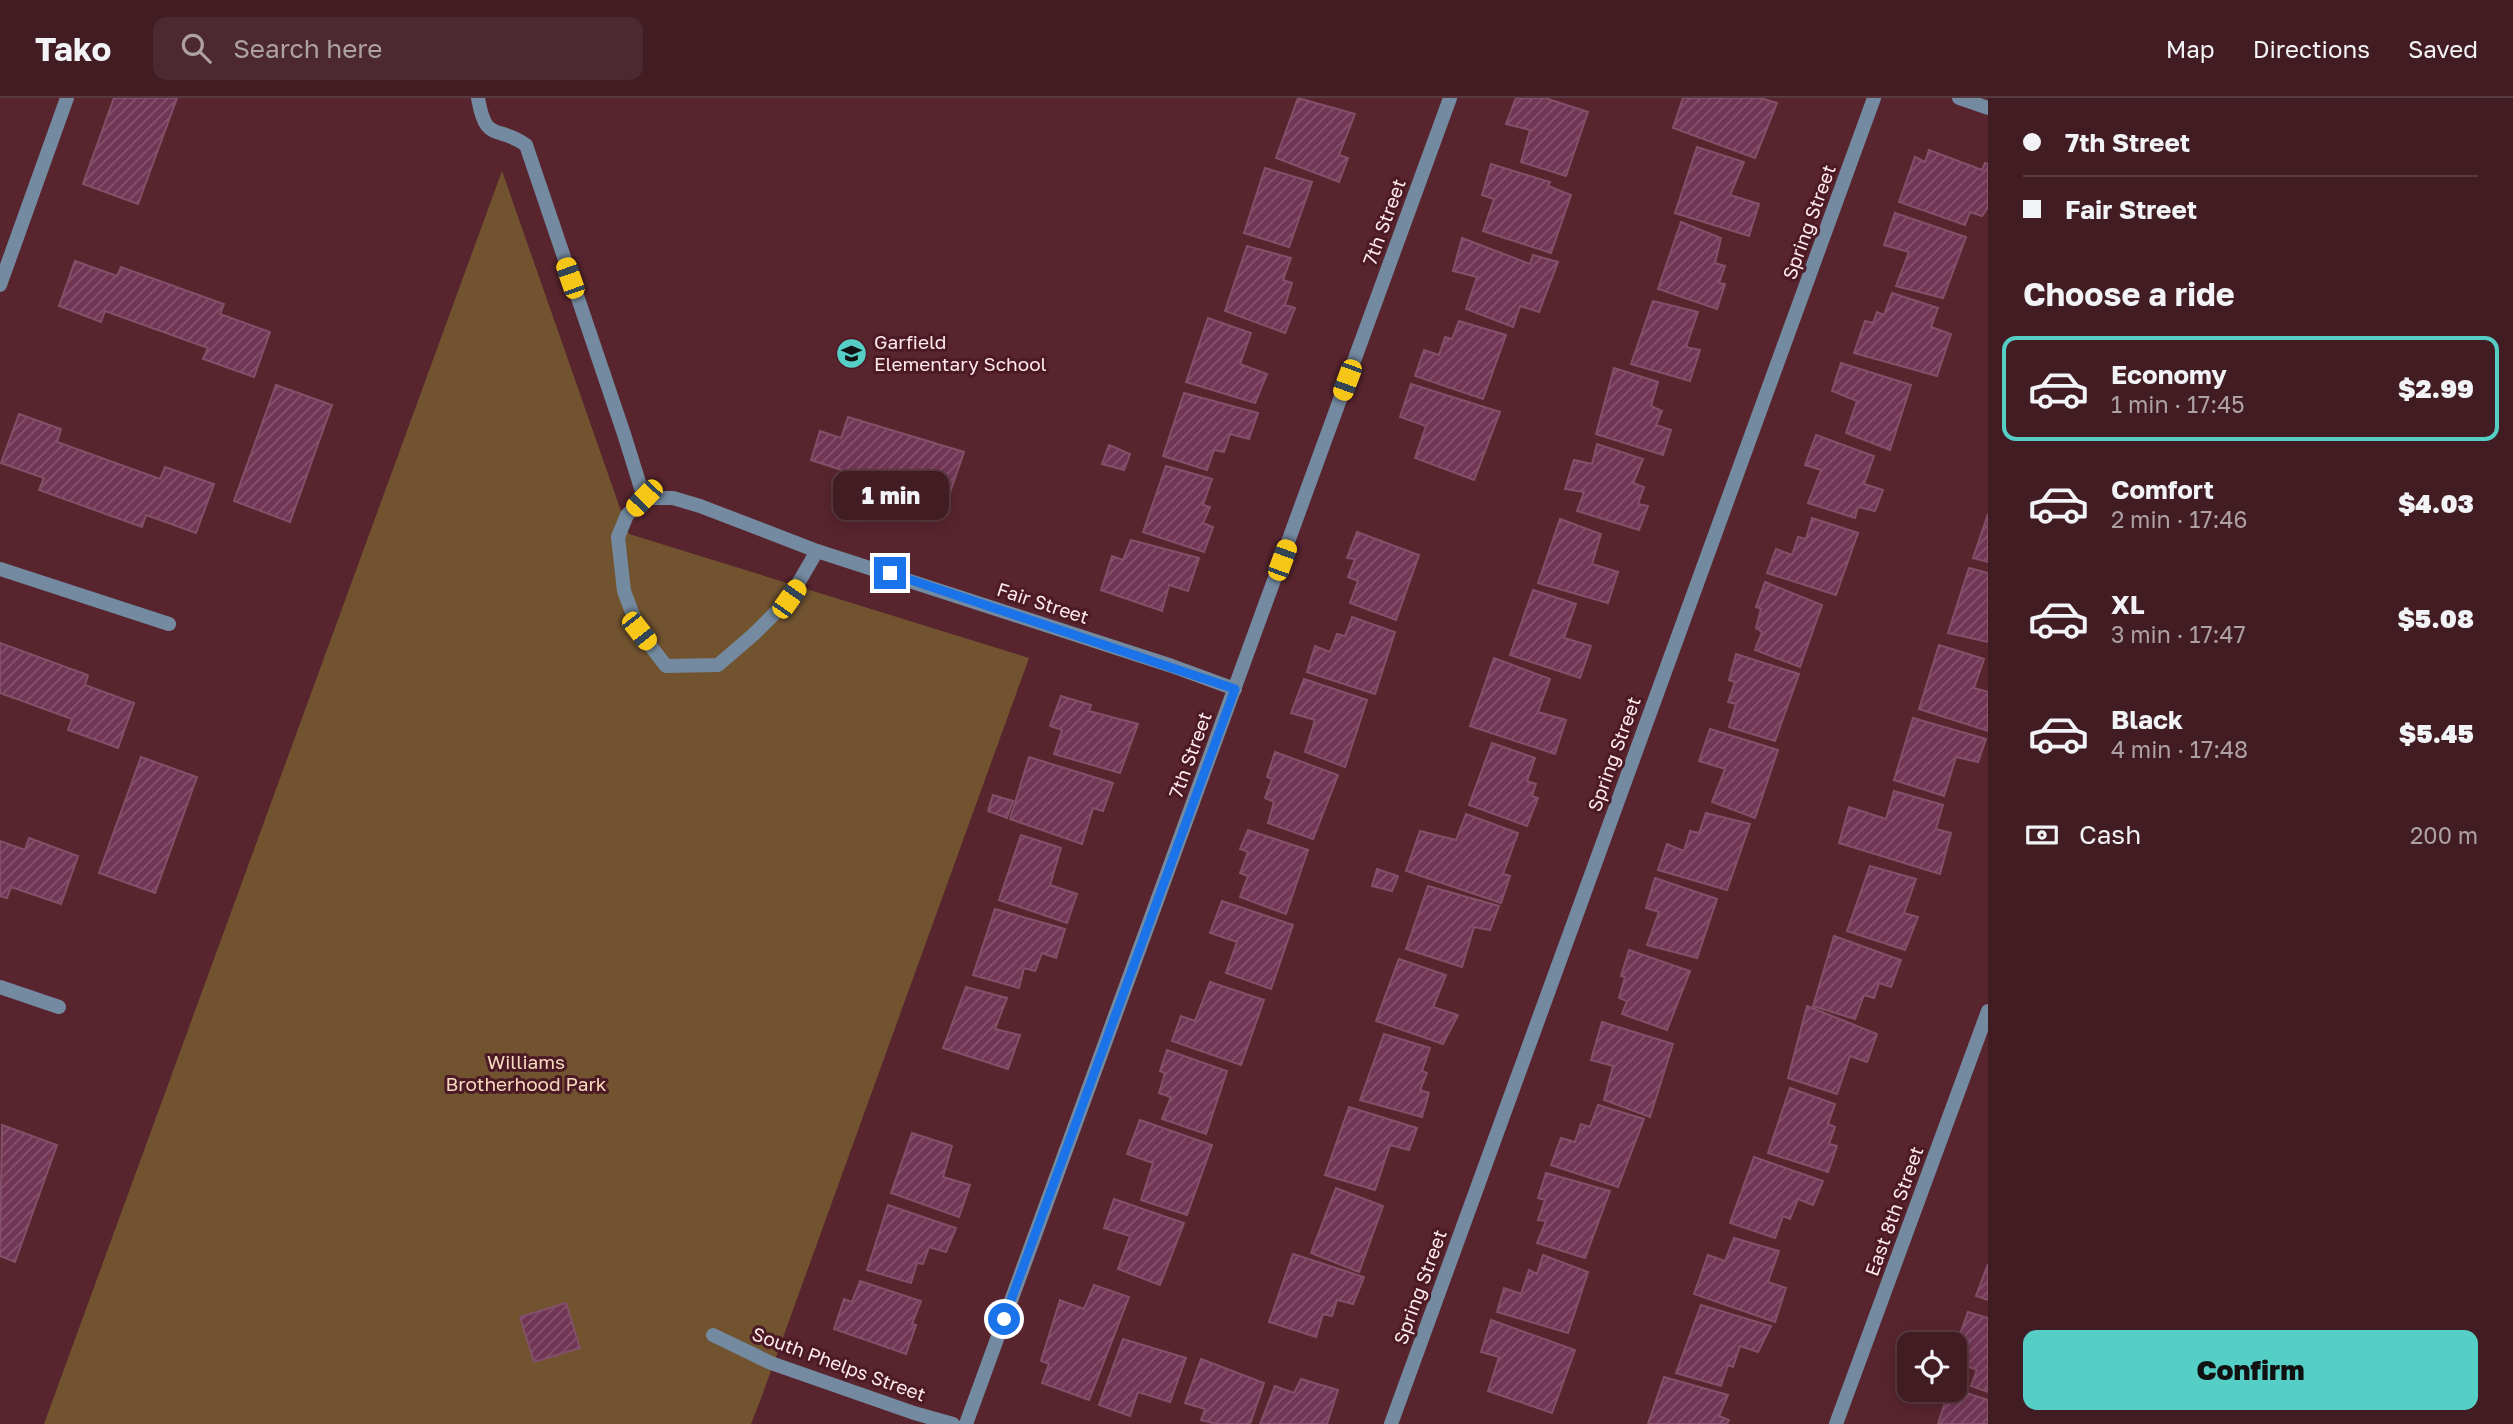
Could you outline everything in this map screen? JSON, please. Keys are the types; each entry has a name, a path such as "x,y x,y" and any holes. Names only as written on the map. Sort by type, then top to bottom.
{"street":[{"path":"0,285 67,98"},
{"path":"478,98 483,121 488,129 526,145 644,498 627,515 618,537 624,591 639,631 666,666 718,665 789,599 817,551"},
{"name":"7th Street","path":"965,1424 1450,98"},
{"name":"Spring Street","path":"1391,1424 1874,98"},
{"path":"1959,98 1988,108"},
{"name":"Fair Street","path":"644,498 673,498 700,506 817,551 1235,689"},
{"path":"0,569 169,624"},
{"path":"0,987 59,1007"},
{"name":"East 8th Street","path":"1836,1424 1988,1011"},
{"name":"South Phelps Street","path":"713,1335 771,1363 953,1424"}],"green space":[{"name":"Williams Brotherhood Park","path":"502,171 629,534 1029,658 760,1401 751,1424 44,1424"}],"building":[{"path":"114,98 177,98 138,204 83,184"},
{"path":"1298,98 1355,114 1339,155 1348,158 1339,182 1276,158"},
{"path":"1516,98 1545,98 1588,112 1566,176 1521,162 1530,130 1506,124"},
{"path":"1683,98 1760,98 1777,103 1755,158 1673,128"},
{"path":"1697,147 1744,162 1730,195 1759,204 1749,236 1675,213"},
{"path":"1929,150 1982,170 1985,163 1988,164 1988,207 1982,216 1970,212 1965,225 1899,202 1915,157 1925,162"},
{"path":"1491,164 1550,182 1548,186 1571,195 1551,253 1483,231 1494,199 1482,195"},
{"path":"1265,168 1312,182 1289,247 1244,233"},
{"path":"1895,213 1966,237 1943,298 1896,286 1909,252 1884,245"},
{"path":"1681,222 1721,238 1715,263 1725,266 1719,283 1725,284 1717,309 1658,289"},
{"path":"1462,238 1530,264 1533,255 1558,262 1539,312 1520,306 1513,327 1466,309 1477,277 1453,271"},
{"path":"1247,246 1291,258 1283,280 1292,283 1285,305 1295,308 1285,333 1225,311"},
{"path":"75,261 117,276 121,267 224,304 220,314 270,332 254,377 203,359 208,348 105,311 101,322 59,306"},
{"path":"1892,293 1938,308 1931,327 1951,334 1937,376 1854,353 1865,321 1873,323 1877,312 1884,315"},
{"path":"1653,301 1698,312 1686,347 1700,350 1690,381 1631,364"},
{"path":"1208,318 1251,333 1240,364 1267,374 1255,403 1186,382"},
{"path":"1459,321 1506,335 1483,399 1415,376 1424,350 1439,355 1445,337 1452,339"},
{"path":"1841,363 1911,385 1890,450 1846,433 1857,401 1832,391"},
{"path":"1614,368 1658,382 1651,406 1662,411 1656,425 1671,430 1663,455 1596,434"},
{"path":"1411,384 1500,412 1474,480 1415,458 1426,426 1400,417"},
{"path":"276,385 332,405 290,522 234,501"},
{"path":"1184,393 1258,413 1249,439 1230,434 1224,452 1214,450 1207,470 1163,456"},
{"path":"19,414 61,429 57,442 160,479 165,467 214,484 196,533 146,515 142,527 39,490 44,478 1,463"},
{"path":"848,417 964,452 946,504 811,460 820,431 841,438"},
{"path":"1816,435 1874,456 1864,484 1883,490 1875,511 1858,507 1855,518 1808,503 1821,470 1805,465"},
{"path":"1597,444 1643,459 1633,483 1644,487 1638,504 1648,506 1639,530 1577,511 1584,492 1565,489 1574,460 1592,464"},
{"path":"1109,445 1130,454 1124,470 1102,464"},
{"path":"1166,466 1212,479 1203,505 1210,507 1203,523 1213,527 1204,552 1143,532"},
{"path":"1988,514 1988,562 1973,558"},
{"path":"1812,518 1858,533 1836,595 1767,573 1776,549 1792,555 1798,537 1806,539"},
{"path":"1560,519 1601,534 1592,564 1618,572 1608,603 1538,583"},
{"path":"1357,532 1419,555 1396,620 1350,603 1358,581 1348,577 1355,559 1347,558"},
{"path":"1131,540 1199,558 1188,591 1169,585 1162,611 1101,590 1112,556 1123,560"},
{"path":"1969,568 1988,573 1988,642 1948,633"},
{"path":"1765,582 1822,605 1800,667 1755,650 1762,632 1756,628 1761,609 1756,607"},
{"path":"1533,590 1576,604 1564,638 1591,646 1580,678 1510,655"},
{"path":"1352,617 1395,632 1375,694 1307,672 1315,646 1330,652 1337,634 1345,636"},
{"path":"0,643 88,675 85,685 134,703 118,748 68,730 72,719 0,693"},
{"path":"1939,645 1984,659 1974,688 1988,692 1988,731 1919,709"},
{"path":"1736,654 1799,674 1775,741 1729,727 1736,704 1728,702 1735,682 1729,680"},
{"path":"1494,658 1550,679 1538,712 1566,720 1555,754 1470,726"},
{"path":"1304,679 1367,700 1345,767 1305,752 1315,720 1291,713"},
{"path":"1061,696 1091,705 1089,711 1138,724 1120,773 1054,754 1062,730 1050,726"},
{"path":"1913,718 1986,739 1978,762 1956,757 1944,796 1894,780"},
{"path":"1710,729 1778,750 1755,818 1712,802 1725,769 1699,761"},
{"path":"1492,743 1535,758 1527,781 1536,784 1532,796 1538,798 1527,826 1469,805"},
{"path":"1275,752 1338,775 1313,839 1268,823 1274,802 1265,798 1272,779 1267,777"},
{"path":"141,757 197,777 155,893 99,873"},
{"path":"1029,757 1113,783 1103,811 1093,808 1082,844 1010,819"},
{"path":"1894,791 1943,805 1936,829 1951,833 1940,874 1839,843 1849,807 1886,819"},
{"path":"993,795 1013,801 1007,818 988,811"},
{"path":"1706,813 1750,824 1727,890 1658,870 1667,844 1684,851 1690,831 1699,833"},
{"path":"1466,814 1518,833 1503,874 1510,876 1501,903 1406,871 1420,831 1456,840"},
{"path":"1248,830 1308,850 1286,914 1240,897 1248,876 1240,873 1248,852 1240,849"},
{"path":"1021,835 1061,848 1050,885 1077,894 1067,923 999,900"},
{"path":"29,838 78,856 61,904 11,887 7,898 0,896 0,841 25,850"},
{"path":"1870,866 1916,879 1904,913 1918,917 1905,950 1847,931"},
{"path":"1377,869 1398,876 1392,891 1372,886"},
{"path":"1655,878 1717,899 1697,958 1647,945 1659,912 1646,908"},
{"path":"1428,886 1499,906 1490,930 1474,927 1462,967 1406,949"},
{"path":"1222,901 1293,925 1271,989 1226,973 1237,942 1210,933"},
{"path":"995,909 1065,929 1056,958 1042,953 1035,971 1024,968 1019,988 973,975"},
{"path":"1834,936 1901,960 1891,987 1879,983 1874,998 1864,995 1855,1019 1813,1006"},
{"path":"1629,950 1690,971 1667,1030 1622,1014 1627,1001 1619,998 1625,977 1621,976"},
{"path":"1399,959 1446,975 1433,1007 1458,1015 1443,1044 1376,1021"},
{"path":"1210,982 1264,1000 1241,1065 1172,1041 1181,1016 1195,1021"},
{"path":"966,987 1007,998 995,1029 1020,1035 1008,1069 943,1048"},
{"path":"1807,1006 1877,1034 1867,1062 1850,1056 1837,1094 1788,1078"},
{"path":"1602,1022 1673,1044 1650,1117 1604,1100 1613,1066 1591,1060"},
{"path":"1384,1034 1430,1048 1422,1071 1427,1073 1420,1090 1429,1093 1422,1117 1360,1100"},
{"path":"1167,1050 1227,1071 1206,1134 1162,1119 1171,1097 1159,1093 1165,1073 1160,1071"},
{"path":"1790,1088 1835,1104 1828,1124 1835,1127 1829,1144 1837,1146 1828,1172 1768,1153"},
{"path":"1598,1105 1644,1119 1618,1187 1551,1165 1561,1138 1575,1142 1581,1124 1590,1127"},
{"path":"1349,1107 1417,1128 1409,1150 1390,1145 1375,1190 1325,1175"},
{"path":"1140,1120 1212,1145 1187,1215 1141,1200 1153,1163 1127,1154"},
{"path":"2,1125 57,1145 15,1262 0,1256"},
{"path":"912,1133 952,1146 943,1177 970,1185 959,1217 891,1193"},
{"path":"1754,1157 1823,1181 1813,1205 1798,1199 1790,1219 1783,1216 1775,1238 1730,1223"},
{"path":"1546,1173 1610,1191 1585,1258 1537,1243 1546,1221 1538,1220 1545,1200 1538,1198"},
{"path":"1336,1188 1383,1206 1359,1272 1311,1253"},
{"path":"1114,1199 1184,1223 1160,1285 1118,1269 1130,1236 1104,1228"},
{"path":"888,1205 956,1228 946,1252 929,1247 923,1264 917,1263 911,1283 867,1270"},
{"path":"1734,1238 1779,1251 1768,1282 1786,1288 1775,1322 1694,1294 1708,1255 1725,1261"},
{"path":"1293,1254 1364,1277 1353,1304 1337,1300 1332,1316 1323,1314 1316,1337 1269,1322"},
{"path":"1543,1255 1588,1272 1568,1333 1497,1312 1504,1288 1521,1294 1529,1270 1537,1274"},
{"path":"1988,1264 1988,1300 1976,1296"},
{"path":"860,1281 921,1301 912,1324 916,1325 906,1354 834,1329 844,1299 852,1302"},
{"path":"1094,1285 1129,1297 1089,1400 1042,1383 1049,1364 1041,1361 1060,1300 1084,1309"},
{"path":"566,1303 580,1348 534,1362 520,1317"},
{"path":"1701,1305 1771,1326 1758,1352 1740,1346 1733,1367 1728,1365 1721,1386 1676,1373"},
{"path":"1968,1312 1988,1318 1988,1392 1971,1386 1977,1370 1967,1366 1970,1340 1967,1339 1967,1332 1961,1332"},
{"path":"1491,1320 1575,1350 1552,1413 1488,1391 1499,1357 1481,1352"},
{"path":"1123,1339 1186,1358 1170,1402 1138,1392 1130,1416 1099,1405"},
{"path":"1201,1359 1264,1383 1250,1424 1216,1424 1201,1420 1205,1409 1185,1403"},
{"path":"1664,1377 1728,1395 1719,1416 1729,1420 1727,1424 1648,1424"},
{"path":"1301,1379 1338,1390 1327,1424 1260,1424 1275,1386 1294,1393"},
{"path":"1967,1393 1988,1400 1988,1424 1938,1424 1945,1402 1967,1402"}],"place":[{"name":"Garfield Elementary School","path":"851,353"}],"route":[{"path":"890,573 1235,689 1004,1319"}]}
